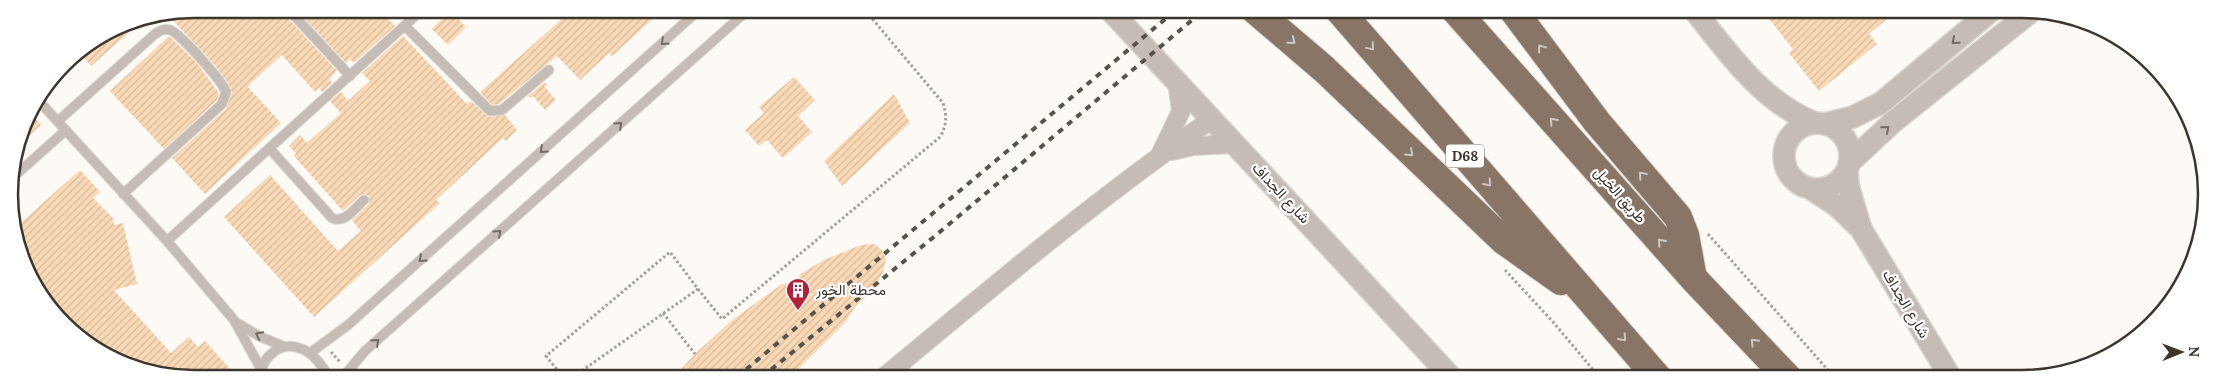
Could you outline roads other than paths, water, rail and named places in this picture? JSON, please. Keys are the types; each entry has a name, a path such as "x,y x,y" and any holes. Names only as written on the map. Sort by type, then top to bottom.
{"highway":[{"path":"1264,18 1324,69 1503,240 1530,261 1591,301"},
{"name":"D68","path":"1346,18 1650,369"},
{"name":"طريق الخيل","path":"1462,18 1693,278 1780,369"},
{"path":"1519,18 1597,122 1678,217 1686,235 1693,278"}],"street":[{"name":"شارع الجداف","path":"1117,18 1443,369"},
{"path":"1700,18 1759,88 1786,109 1834,128 1847,142 1848,166"},
{"path":"1982,18 1881,102 1853,117 1803,127 1793,135 1786,146 1784,157 1789,172 1800,184 1810,189 1832,186 1840,180 1848,166 1893,122 2023,18"},
{"path":"1160,156 1181,111 1177,82"},
{"path":"1759,88 1775,116 1786,146"},
{"path":"893,370 1000,282 1160,156 1207,114"},
{"path":"1160,156 1194,146 1235,144"},
{"name":"شارع الجداف","path":"1848,166 1848,185 1861,229"},
{"name":"شارع الجداف","path":"1810,189 1838,206 1861,229 1946,369"}],"lane":[{"path":"296,18 350,76"},
{"path":"167,241 413,18"},
{"path":"310,353 348,325 690,18"},
{"path":"348,370 373,345 739,18"},
{"path":"405,26 490,111 502,110 549,70"},
{"path":"58,121 155,34 164,30 170,30 179,35 220,81 226,92 222,104 123,194"},
{"path":"42,104 167,241 234,320 259,370"},
{"path":"19,172 66,130"},
{"path":"270,149 332,218 344,219 364,200"},
{"path":"234,320 259,336 286,347"},
{"path":"262,370 270,354 286,347 294,346 310,353 323,370"}],"railway":[{"path":"746,370 1166,18"},
{"path":"771,370 935,236 1194,18"}],"place":[{"name":"محطة الخور","path":"798,311"}]}
